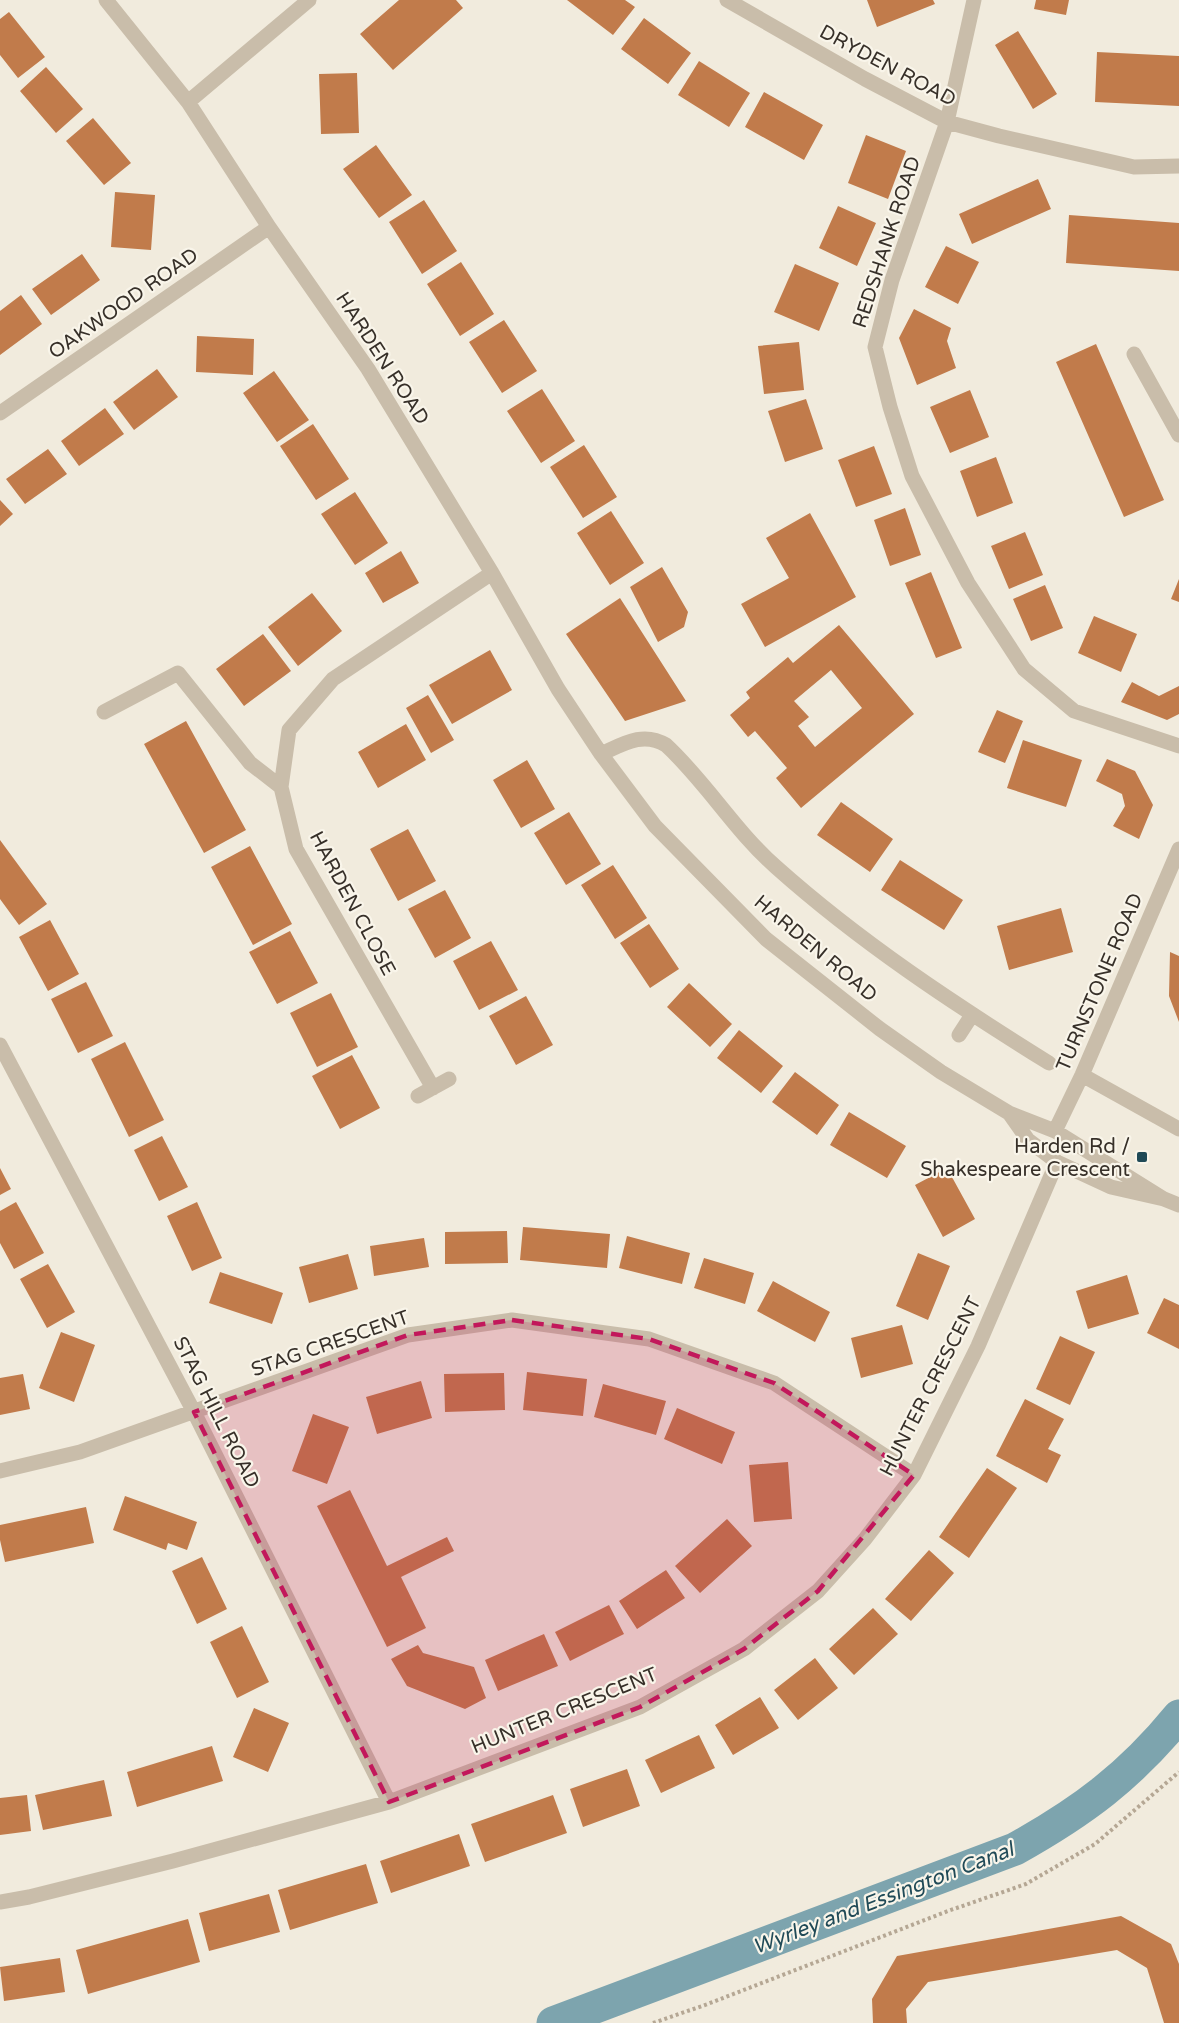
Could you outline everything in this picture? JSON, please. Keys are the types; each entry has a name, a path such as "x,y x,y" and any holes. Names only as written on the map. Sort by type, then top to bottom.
{"street":[{"name":"HARDEN ROAD","path":"106,0 188,102 368,369 492,573 558,689 601,754 655,826 766,939 880,1029 941,1072 1009,1113 1055,1131 1164,1199"},
{"path":"188,102 309,0"},
{"name":"DRYDEN ROAD","path":"727,0 865,79 947,122 1134,166 1179,166"},
{"name":"REDSHANK ROAD","path":"974,0 947,122 892,280 875,347 891,407 912,476 968,583 1024,669 1074,711 1179,746"},
{"name":"OAKWOOD ROAD","path":"0,413 270,226"},
{"path":"1134,354 1179,435"},
{"name":"HARDEN CLOSE","path":"433,1088 296,849 281,787 289,730 333,679 492,573"},
{"path":"104,712 177,673 249,763 281,787"},
{"name":"HARDEN ROAD","path":"601,754 643,738 666,745 775,866 852,931 972,1015 1049,1063"},
{"name":"TURNSTONE ROAD","path":"1055,1131 1082,1075 1179,849"},
{"path":"959,1035 972,1015"},
{"name":"STAG HILL ROAD","path":"0,1045 194,1412 389,1802"},
{"path":"1082,1075 1179,1129"},
{"path":"418,1096 448,1079"},
{"name":"HARDEN ROAD","path":"1009,1113 1028,1140 1057,1162 1111,1187 1164,1199 1179,1205"},
{"name":"HUNTER CRESCENT","path":"0,1902 29,1897 173,1861 389,1802 640,1707 744,1650 818,1591 865,1539 914,1475 978,1346 1057,1162"},
{"name":"STAG CRESCENT","path":"0,1471 80,1452 408,1335 512,1320 650,1339 774,1383 914,1475"}],"path":[{"path":"653,2023 948,1911 1026,1884 1095,1844 1179,1772"}],"highlighted area":[{"path":"512,1320 649,1339 774,1383 914,1475 818,1591 744,1649 640,1707 389,1802 194,1412 408,1335"}],"building":[{"path":"399,0 456,0 463,8 393,70 360,34"},
{"path":"567,0 625,0 635,7 613,35"},
{"path":"867,0 933,0 935,4 877,27"},
{"path":"1036,0 1069,0 1066,15 1034,9"},
{"path":"9,12 45,57 18,78 0,55 0,19"},
{"path":"644,18 691,53 668,84 621,49"},
{"path":"1018,31 1057,94 1033,109 995,45"},
{"path":"1097,52 1179,56 1179,106 1095,102"},
{"path":"699,61 750,93 729,127 678,95"},
{"path":"46,67 83,109 56,133 20,91"},
{"path":"357,73 359,133 321,134 319,74"},
{"path":"764,92 823,125 804,160 745,127"},
{"path":"93,118 131,163 104,185 66,141"},
{"path":"866,135 906,151 888,199 848,183"},
{"path":"376,145 412,195 379,218 343,169"},
{"path":"1038,179 1051,209 972,244 959,214"},
{"path":"115,192 155,195 151,250 111,247"},
{"path":"424,200 457,251 422,274 389,222"},
{"path":"838,206 876,223 857,266 819,248"},
{"path":"1069,215 1179,223 1179,271 1066,263"},
{"path":"946,246 979,262 958,304 925,287"},
{"path":"82,254 100,280 51,315 32,289"},
{"path":"461,262 494,314 460,336 427,284"},
{"path":"795,264 839,283 819,331 774,312"},
{"path":"21,295 42,324 0,355 0,311"},
{"path":"914,309 951,328 947,341 956,368 917,385 899,338"},
{"path":"504,320 537,371 502,393 469,342"},
{"path":"197,336 254,339 253,375 196,372"},
{"path":"799,342 804,390 764,394 758,346"},
{"path":"1096,344 1164,500 1124,517 1056,362"},
{"path":"157,369 178,397 134,430 113,402"},
{"path":"274,371 309,420 277,442 243,393"},
{"path":"542,389 575,441 541,463 507,411"},
{"path":"970,390 989,437 950,453 930,407"},
{"path":"806,399 823,449 785,462 768,411"},
{"path":"105,408 124,434 79,466 61,441"},
{"path":"313,424 349,479 316,500 280,446"},
{"path":"584,445 617,497 583,518 550,467"},
{"path":"874,446 892,494 856,507 838,460"},
{"path":"48,449 67,474 25,504 6,479"},
{"path":"996,457 1013,503 977,517 960,471"},
{"path":"355,492 388,543 355,565 321,514"},
{"path":"0,500 13,514 0,526"},
{"path":"905,508 921,555 890,566 874,520"},
{"path":"611,511 644,563 610,585 577,533"},
{"path":"810,513 856,597 765,647 741,604 789,578 766,538"},
{"path":"1025,532 1043,575 1009,589 991,546"},
{"path":"401,551 419,583 383,603 365,573"},
{"path":"662,567 688,612 684,627 658,642 630,587"},
{"path":"931,572 962,648 936,658 905,583"},
{"path":"1179,579 1179,602 1171,599"},
{"path":"1045,585 1063,628 1031,641 1013,599"},
{"path":"312,593 342,631 298,666 268,627"},
{"path":"620,598 686,701 625,721 566,634"},
{"path":"1094,616 1137,634 1121,672 1078,653"},
{"path":"839,625 914,714 801,808 776,778 787,768 755,731 748,737 730,715 750,698 746,692 788,657 793,663","holes":["831,670 862,708 815,747 798,726 809,717 794,701"]},
{"path":"263,634 291,671 244,706 216,669"},
{"path":"490,650 512,690 452,724 429,685"},
{"path":"1132,682 1159,696 1179,686 1179,714 1167,720 1121,702"},
{"path":"428,695 454,740 431,753 406,708"},
{"path":"997,710 1023,721 1005,763 978,752"},
{"path":"186,721 246,830 204,853 144,744"},
{"path":"406,724 426,760 378,788 358,752"},
{"path":"1023,740 1082,760 1066,807 1007,788"},
{"path":"1107,759 1135,771 1153,805 1139,839 1113,826 1125,806 1122,794 1096,781"},
{"path":"527,760 555,809 521,828 493,780"},
{"path":"841,802 893,839 870,872 817,835"},
{"path":"569,812 601,864 566,885 534,833"},
{"path":"408,829 436,881 398,901 370,849"},
{"path":"0,840 47,904 19,925 0,899"},
{"path":"250,846 292,924 253,945 211,867"},
{"path":"900,860 963,900 944,930 881,890"},
{"path":"613,865 647,918 615,939 581,885"},
{"path":"445,890 471,938 435,958 408,909"},
{"path":"1061,908 1073,952 1009,970 997,926"},
{"path":"50,920 79,974 48,991 19,937"},
{"path":"649,924 679,969 650,988 620,943"},
{"path":"290,931 318,983 277,1004 249,952"},
{"path":"491,941 518,990 479,1010 453,961"},
{"path":"1170,952 1179,956 1179,1022 1169,996"},
{"path":"86,982 113,1036 78,1053 51,999"},
{"path":"689,983 732,1024 710,1047 667,1007"},
{"path":"331,993 358,1047 317,1067 290,1013"},
{"path":"526,996 553,1045 516,1065 489,1016"},
{"path":"739,1030 783,1066 761,1093 717,1058"},
{"path":"125,1042 164,1120 129,1137 91,1059"},
{"path":"352,1055 380,1108 340,1129 312,1076"},
{"path":"795,1072 839,1105 817,1135 772,1102"},
{"path":"849,1112 906,1146 887,1178 830,1145"},
{"path":"162,1136 188,1187 159,1201 134,1150"},
{"path":"0,1168 11,1189 0,1195"},
{"path":"947,1168 975,1219 943,1237 915,1185"},
{"path":"16,1202 44,1253 14,1269 0,1243 0,1211"},
{"path":"197,1202 222,1258 192,1271 167,1216"},
{"path":"523,1227 610,1234 607,1268 520,1260"},
{"path":"507,1231 508,1263 445,1264 445,1232"},
{"path":"627,1236 690,1253 682,1284 619,1268"},
{"path":"424,1238 429,1267 374,1276 370,1246"},
{"path":"918,1253 950,1266 928,1320 896,1306"},
{"path":"348,1254 358,1289 309,1303 299,1267"},
{"path":"704,1258 754,1273 745,1304 694,1288"},
{"path":"48,1264 75,1312 47,1328 20,1279"},
{"path":"220,1272 283,1293 272,1324 209,1303"},
{"path":"1127,1275 1139,1314 1088,1329 1076,1291"},
{"path":"773,1281 830,1312 815,1342 757,1311"},
{"path":"1164,1298 1179,1305 1179,1349 1147,1333"},
{"path":"902,1325 913,1364 861,1378 851,1338"},
{"path":"61,1332 95,1345 74,1402 39,1388"},
{"path":"1060,1336 1095,1352 1070,1405 1036,1389"},
{"path":"527,1372 587,1379 583,1416 523,1410"},
{"path":"504,1373 505,1410 445,1412 444,1374"},
{"path":"23,1374 30,1409 0,1415 0,1378"},
{"path":"421,1381 432,1418 377,1434 366,1397"},
{"path":"603,1384 666,1401 656,1435 594,1417"},
{"path":"1025,1399 1064,1419 1048,1449 1061,1455 1047,1483 996,1456"},
{"path":"677,1408 735,1432 722,1464 664,1439"},
{"path":"313,1414 349,1427 327,1484 292,1471"},
{"path":"788,1462 792,1519 754,1522 749,1465"},
{"path":"987,1468 1017,1488 969,1558 939,1537"},
{"path":"350,1490 387,1566 447,1537 454,1551 401,1577 426,1628 387,1647 317,1506"},
{"path":"125,1496 197,1522 187,1550 168,1543 166,1550 113,1530"},
{"path":"86,1507 94,1543 5,1562 0,1540 0,1525"},
{"path":"727,1519 752,1546 700,1593 675,1566"},
{"path":"929,1550 954,1573 911,1621 885,1599"},
{"path":"202,1557 227,1609 197,1624 172,1571"},
{"path":"666,1570 685,1598 637,1629 619,1601"},
{"path":"609,1605 624,1634 570,1661 555,1632"},
{"path":"873,1608 898,1634 854,1675 829,1649"},
{"path":"242,1626 269,1682 237,1698 210,1642"},
{"path":"544,1634 558,1666 498,1691 485,1660"},
{"path":"418,1645 423,1653 474,1667 486,1698 465,1709 407,1686 391,1659"},
{"path":"815,1658 838,1688 798,1720 774,1690"},
{"path":"760,1697 779,1728 733,1755 715,1725"},
{"path":"254,1708 289,1723 268,1772 233,1757"},
{"path":"699,1735 715,1768 661,1793 645,1760"},
{"path":"212,1746 223,1781 137,1807 127,1772"},
{"path":"627,1769 640,1806 583,1827 570,1789"},
{"path":"104,1780 112,1816 43,1830 35,1795"},
{"path":"27,1795 31,1831 0,1835 0,1798"},
{"path":"553,1795 567,1833 485,1862 471,1824"},
{"path":"459,1834 470,1866 391,1893 380,1861"},
{"path":"366,1864 378,1903 290,1930 278,1890"},
{"path":"269,1894 280,1932 209,1951 199,1913"},
{"path":"1121,1916 1171,1944 1179,1964 1179,2023 1164,2023 1147,1968 1117,1950 928,1982 906,2009 907,2023 873,2023 872,1999 897,1956"},
{"path":"188,1919 200,1962 88,1994 76,1950"},
{"path":"60,1958 65,1992 4,2001 0,1967"}],"waterway":[{"name":"Wyrley and Essington Canal","path":"553,2023 1015,1849 1062,1821 1104,1791 1142,1757 1179,1716"}],"place":[{"name":"Harden Rd / Shakespeare Crescent","path":"1142,1157"}]}
